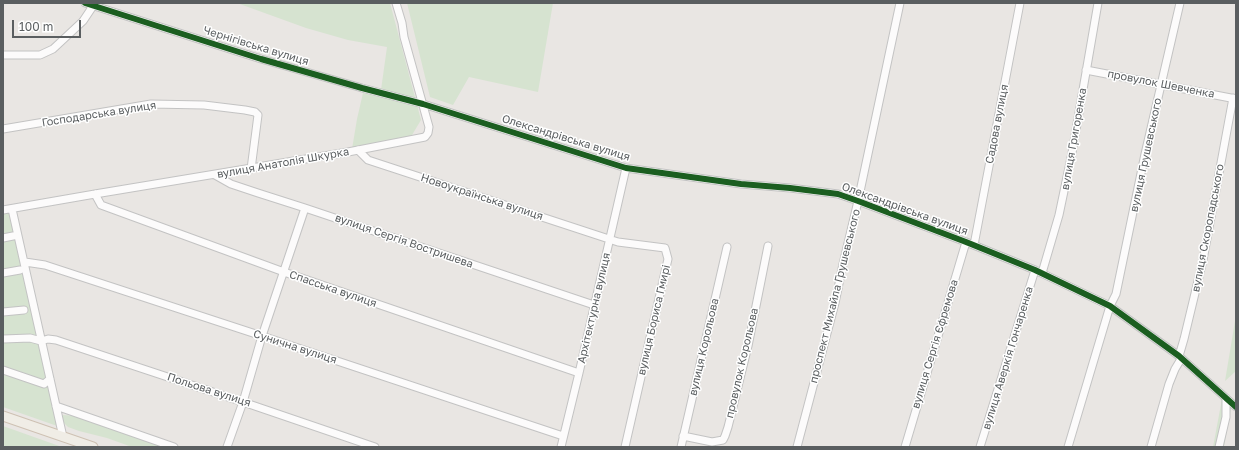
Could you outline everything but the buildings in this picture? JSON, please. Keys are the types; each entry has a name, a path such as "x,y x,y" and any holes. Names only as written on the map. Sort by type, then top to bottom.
{"main road":[{"path":"3,416 93,447"}],"street":[{"name":"Чернігівська вулиця","path":"85,3 95,4 261,59 423,104"},
{"name":"вулиця Анатолія Шкурка","path":"3,210 251,169 425,137 428,133 429,127 396,3"},
{"name":"проспект Михайла Грушевського","path":"797,447 834,303 858,200 900,3"},
{"name":"Садова вулиця","path":"974,245 1020,3"},
{"name":"вулиця Григоренка","path":"1042,273 1059,215 1072,153 1098,3"},
{"name":"вулиця Грушевського","path":"1068,447 1110,306 1116,294 1145,154 1180,3"},
{"path":"3,55 40,55 53,49 83,21 95,4"},
{"name":"провулок Шевченка","path":"1086,70 1234,98"},
{"name":"вулиця Скоропадського","path":"1151,447 1169,384 1180,358 1203,260 1234,98"},
{"name":"Господарська вулиця","path":"3,129 150,104 204,105 245,110 255,112 258,116 251,169"},
{"name":"Олександрівська вулиця","path":"423,104 626,168 741,184 838,194 858,200 1035,270 1110,306 1180,358 1236,407"},
{"name":"Новоукраїнська вулиця","path":"358,150 368,160 609,238"},
{"name":"Архітектурна вулиця","path":"561,447 626,168"},
{"name":"вулиця Сергія Востришева","path":"215,175 231,184 594,305"},
{"name":"Спасська вулиця","path":"94,194 101,205 284,272 579,373"},
{"path":"227,447 243,402 262,336 305,208"},
{"path":"12,209 63,437"},
{"path":"3,238 13,236"},
{"name":"вулиця Бориса Гмирі","path":"609,238 618,242 665,248 668,259 625,447"},
{"name":"вулиця Сергія Єфремова","path":"905,447 966,242"},
{"name":"провулок Корольова","path":"683,436 712,442 723,440 725,436 748,346 768,246"},
{"name":"вулиця Корольова","path":"681,447 727,247"},
{"name":"Сунична вулиця","path":"25,262 46,265 563,436"},
{"path":"3,273 20,270"},
{"name":"вулиця Аверкія Гончаренка","path":"980,447 1035,270"},
{"path":"3,312 24,310"},
{"name":"Польова вулиця","path":"3,339 30,338 41,341 48,339 56,340 375,447"},
{"path":"3,370 44,384 50,379"},
{"path":"1219,447 1226,417 1226,398"},
{"path":"56,406 174,447"}],"green space":[{"path":"237,3 390,3 421,120 412,135 404,139 352,149 363,93 380,97 387,47 348,40 306,28"},
{"path":"407,3 553,3 538,92 469,77 453,105 430,97"},
{"path":"12,209 60,427 3,407 3,210"},
{"path":"1236,315 1236,371 1225,381"},
{"path":"1222,399 1231,408 1224,447 1213,447"},
{"path":"62,415 80,416 152,441 161,447 132,447 107,438 79,431 68,427 63,422"},
{"path":"3,426 62,447 3,447"}],"cycle path":[{"path":"85,3 261,59 423,104 626,168 741,184 838,194 858,201 1035,270 1110,306 1179,356 1236,407"}]}
